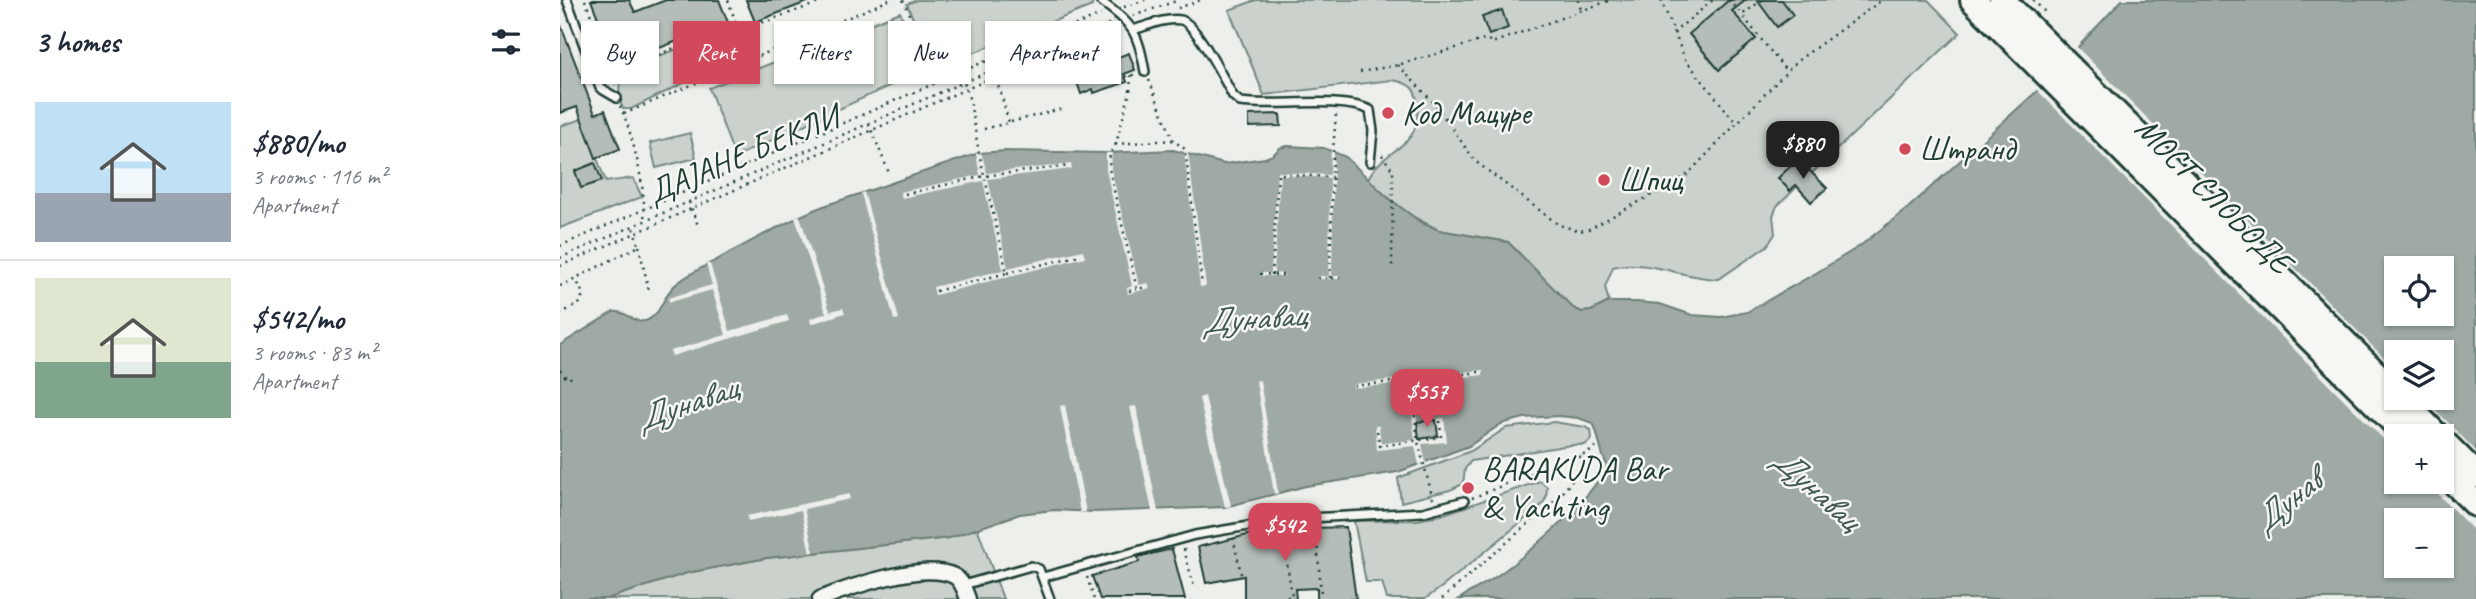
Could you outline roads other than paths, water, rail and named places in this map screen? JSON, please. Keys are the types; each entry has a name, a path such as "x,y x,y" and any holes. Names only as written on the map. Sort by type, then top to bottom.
{"highway":[{"name":"МОСТ СЛОБОДЕ","path":"1973,0 2396,424"},
{"name":"МОСТ СЛОБОДЕ","path":"2002,0 2384,383"},
{"name":"МОСТ СЛОБОДЕ","path":"2411,410 2425,424"},
{"path":"2454,453 2476,475"},
{"path":"2454,482 2476,504"}],"street":[{"path":"820,599 892,575 933,572 954,576 962,585 968,599"}],"lane":[{"path":"567,0 600,88 617,98"},
{"path":"1099,0 1130,24 1145,72"},
{"path":"1130,24 1181,20 1188,24 1206,46 1233,96 1240,102 1336,104 1370,110 1373,116 1370,162"},
{"path":"1043,577 1231,528 1315,517 1423,512 1464,501"},
{"path":"962,585 1031,566 1039,569 1050,599"}],"water":[{"path":"2122,0 2476,0 2476,599 1459,599 1491,580 1536,545 1583,500 1604,471 1607,465 1593,423 1559,416 1524,418 1501,424 1469,446 1398,472 1306,486 1225,507 1095,512 1054,510 1020,514 949,538 767,558 687,573 606,599 560,599 560,345 613,312 623,313 639,321 648,320 656,314 670,290 687,276 797,217 979,153 1173,150 1224,164 1265,158 1287,146 1324,148 1346,157 1387,197 1422,223 1439,230 1508,242 1573,308 1582,312 1591,311 1609,302 1636,302 1660,304 1692,315 1721,317 1747,312 1860,246 1908,208 2036,92"}],"place":[{"name":"Код Мацуре","path":"1388,113"},
{"name":"Штранд","path":"1905,149"},
{"name":"Шпиц","path":"1604,180"},
{"name":"BARAKUDA Bar & Yachting","path":"1468,488"}],"water label":[{"name":"Дунавац","path":"1254,318"},
{"name":"Дунавац","path":"687,403"},
{"name":"Дунавац","path":"1817,489"},
{"name":"Дунав","path":"2287,501"}]}
